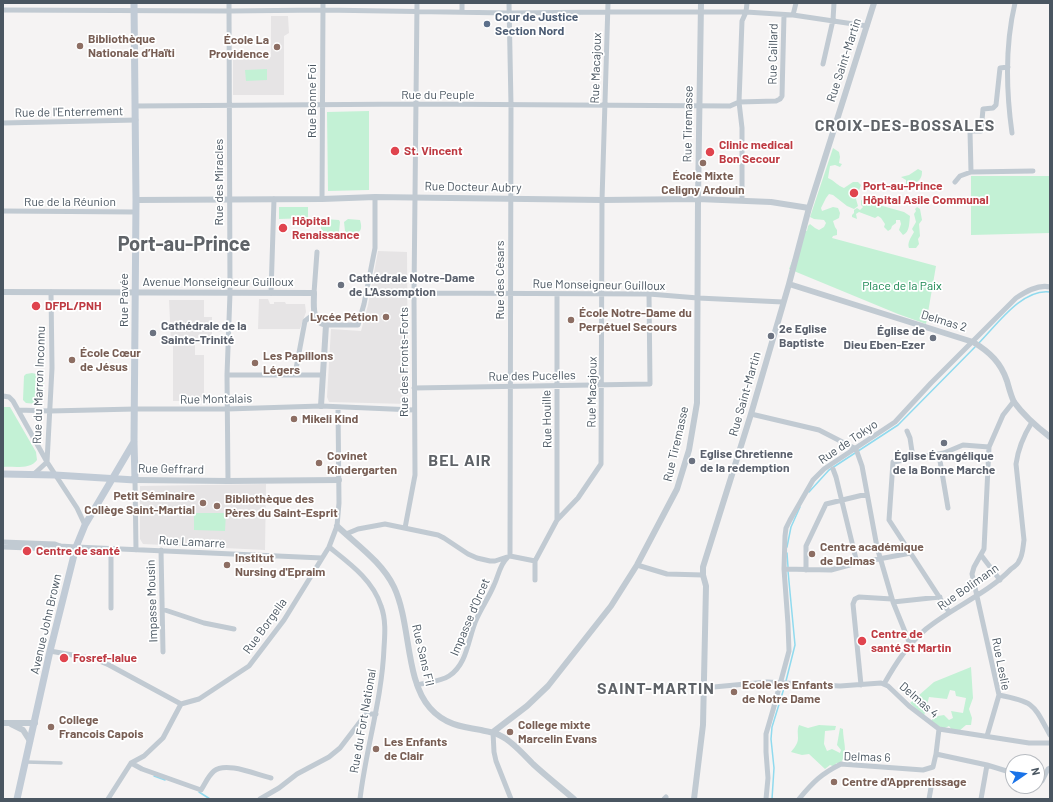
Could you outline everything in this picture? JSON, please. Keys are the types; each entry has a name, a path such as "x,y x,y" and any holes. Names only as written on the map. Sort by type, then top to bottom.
{"main road":[{"name":"Rue Pavée","path":"134,7 136,106 135,480"},
{"name":"Avenue John Brown","path":"17,799 50,651 76,547 85,525 134,442"},
{"name":"Rue Geffrard","path":"3,474 34,474 135,480"}],"street":[{"name":"Rue des Miracles","path":"228,481 227,375 230,293 229,3"},
{"name":"Rue Bonne Foi","path":"322,199 323,3"},
{"name":"Rue des Fronts-Forts","path":"405,528 414,475 417,3"},
{"path":"462,3 462,12"},
{"name":"Rue des Césars","path":"509,3 510,556"},
{"name":"Rue Macajoux","path":"535,561 557,520 578,498 601,464 603,294 602,200 608,3"},
{"name":"Rue Tiremasse","path":"493,732 527,706 548,686 611,606 637,564 677,489 689,450 697,403 701,3"},
{"path":"742,200 742,128 739,102 742,21 746,12 746,3"},
{"path":"793,15 796,3"},
{"path":"823,64 833,20 834,3"},
{"name":"Rue Saint-Martin","path":"694,799 702,725 706,586 703,575 703,567 751,414 789,284 809,208 874,3"},
{"path":"1012,133 1008,103 1008,67 1010,25 1015,3"},
{"path":"3,10 134,7 229,11 323,10 509,13 701,11 793,15 867,26"},
{"name":"Rue Caillard","path":"739,102 776,101 782,96 784,15"},
{"path":"971,172 970,131 981,131 983,109 993,108 996,104 1000,68 1008,67"},
{"name":"Rue du Peuple","path":"136,106 322,106 417,104 730,106 739,102"},
{"name":"Rue de l'Enterrement","path":"3,123 136,120"},
{"path":"955,182 960,176 971,172 1033,171"},
{"path":"317,252 314,293 315,316 320,323 326,325 358,325 364,304 375,248 374,197"},
{"name":"Rue Docteur Aubry","path":"136,200 322,199 374,197 602,200 698,199 771,202 809,208"},
{"path":"271,293 274,199"},
{"name":"Rue de la Réunion","path":"3,212 136,212"},
{"name":"Delmas 2","path":"789,284 973,342 982,347 991,354 1003,371 1014,401 1032,422 1050,437"},
{"name":"Rue de Tokyo","path":"766,799 768,778 766,734 784,684 788,651 788,624 784,569 786,528 799,502 813,480 824,469 856,450 895,422 931,383 1016,298 1031,289 1046,286 1050,287"},
{"name":"Avenue Monseigneur Guilloux","path":"3,292 314,293"},
{"name":"Rue du Marron Inconnu","path":"34,474 47,462 52,368 51,292"},
{"name":"Rue Monseigneur Guilloux","path":"414,293 649,294 783,302"},
{"name":"Rue Houille","path":"557,294 557,520"},
{"name":"Rue des Pucelles","path":"414,388 650,384 649,294"},
{"path":"295,374 305,321 310,317 315,316"},
{"path":"322,406 326,325"},
{"path":"227,375 324,375"},
{"path":"4,396 11,398 47,462 77,508 85,525"},
{"path":"949,612 889,520 893,462 939,454 963,445 989,447 1003,415 1014,401"},
{"name":"Rue Montalais","path":"18,410 227,409 322,406 414,410"},
{"name":"Rue Borgella","path":"181,704 199,699 249,666 284,620 329,547 337,526 339,503 338,407"},
{"path":"751,414 819,430 856,450 862,466 880,559 893,600 910,644"},
{"name":"Rue Bolimann","path":"884,684 896,663 910,644 926,629 949,612 1000,580 1019,561 1024,540 1016,464 1017,456 1025,434 1032,422"},
{"path":"907,431 910,438 913,458"},
{"name":"Rue Leslie","path":"987,736 999,695 972,574 974,567 984,549 986,538 989,447"},
{"path":"939,454 948,508"},
{"path":"833,469 857,563"},
{"name":"Rue Geffrard","path":"135,480 339,480"},
{"name":"Rue Pavée","path":"135,480 136,550"},
{"path":"806,570 806,546 826,504 867,494"},
{"path":"346,534 358,529 385,524 405,528 444,538 463,551 477,558 495,561 510,556 535,561 535,580"},
{"name":"Rue Sans Fil","path":"337,526 367,552 383,570 394,586 401,604 418,690 430,708 445,721 459,727 493,732 505,738 574,799"},
{"name":"Rue Lamarre","path":"3,542 55,544 60,546 111,549 322,558"},
{"name":"Rue Lamarre","path":"3,547 54,549 60,546"},
{"name":"Rue du Fort National","path":"329,547 351,564 365,578 375,593 381,606 384,622 384,658 380,691 360,799"},
{"path":"111,549 111,608"},
{"name":"Impasse Mousin","path":"160,550 164,652"},
{"path":"784,569 831,570 857,563 911,553"},
{"path":"981,555 1000,580"},
{"name":"Impasse d'Orcet","path":"417,684 441,680 456,670 461,663 477,618 488,599 503,563 510,556"},
{"path":"637,564 667,574 703,575"},
{"path":"861,685 854,604 855,599 859,597 893,600 940,597"},
{"path":"162,610 204,623 234,629"},
{"path":"50,651 95,659 181,704 163,738 144,756 131,763 108,799"},
{"name":"Delmas 4","path":"703,688 767,682 840,686 877,683 884,684 939,729 1030,743 1050,743"},
{"path":"999,695 1018,699 1033,706 1050,735"},
{"path":"260,799 297,774 328,757 340,748 366,714 376,714"},
{"path":"6,723 35,723"},
{"path":"6,723 23,730 30,741"},
{"name":"Delmas 6","path":"799,799 814,780 841,764 923,770 933,767 939,729"},
{"path":"493,732 496,761 511,799"},
{"path":"936,754 1005,771"},
{"path":"26,762 61,763"},
{"path":"131,763 142,769 202,790 214,771 219,768 240,769 271,778"},
{"path":"981,799 987,765"},
{"path":"928,799 932,782"}],"shaded area":[{"name":"École La Providence","path":"271,16 288,16 289,33 284,36 284,95 233,95 233,57 271,57"},
{"name":"Lycée Pétion","path":"378,251 407,252 408,404 329,402 327,397 331,329 361,331 368,305"},
{"path":"259,299 268,299 270,304 274,304 274,302 285,302 286,304 305,304 306,312 300,329 258,329"},
{"path":"169,300 204,300 204,317 212,317 212,343 195,343 195,355 204,355 204,401 173,401 173,342 171,342"},
{"name":"Petit Séminaire Collège Saint-Martial","path":"266,484 265,550 143,544 140,539 140,486"}],"green space":[{"path":"267,69 267,80 246,81 245,70"},
{"path":"369,111 369,190 328,191 327,112"},
{"name":"Place de la Paix","path":"833,148 839,152 839,163 842,164 840,167 835,165 830,166 828,178 844,188 853,182 858,182 861,185 856,199 858,206 854,209 847,206 833,195 829,194 826,198 821,208 822,211 833,207 838,208 840,213 839,218 833,221 837,230 837,235 833,236 832,238 936,266 926,324 789,269 804,230 807,231 810,224 819,230 824,227 826,223 824,220 810,217"},
{"path":"918,169 922,171 920,179 917,182 911,181 908,187 904,189 906,180 901,177 909,175"},
{"path":"971,176 1050,176 1050,233 971,235"},
{"path":"861,200 904,212 910,216 907,232 903,235 899,230 901,224 900,220 896,220 896,223 888,231 884,227 885,224 881,218 878,216 875,218 859,212 856,214 857,219 852,217 854,210 857,208 860,210 863,207 861,205"},
{"path":"279,207 308,207 308,218 279,219"},
{"path":"917,207 920,209 922,220 919,224 919,244 916,248 909,248 909,242 914,232 912,229 916,222 914,214"},
{"path":"325,219 339,220 339,232 325,233 321,229 321,223"},
{"path":"348,219 360,220 361,228 359,232 347,233 345,231 344,222"},
{"path":"32,373 41,375 44,379 42,400 37,404 26,403 23,400 24,376"},
{"path":"3,407 10,407 36,452 37,460 34,463 21,467 3,467"},
{"path":"194,513 226,513 225,531 194,530"},
{"path":"971,667 973,698 969,709 972,718 971,725 966,725 959,731 952,730 949,726 943,729 932,723 932,717 944,715 949,720 953,718 951,711 963,713 966,698 956,696 955,691 950,690 947,699 929,697 924,716 910,703 934,682"},
{"path":"799,725 808,728 819,725 836,726 835,730 825,731 824,744 827,751 832,749 840,753 841,750 837,745 840,728 843,729 845,752 843,760 840,764 836,763 835,767 830,765 825,769 809,754 802,755 791,752 796,746"}],"waterway":[{"path":"978,344 1001,319 1020,302 1029,296 1040,292 1050,292"},
{"path":"809,492 829,470 898,425 975,347"},
{"path":"787,547 791,527 800,507"},
{"path":"787,553 788,567"},
{"path":"786,681 795,645 788,571"},
{"path":"772,799 774,768 771,739 772,727 785,685"},
{"path":"154,776 165,780"},
{"path":"199,792 210,799"}],"place":[{"name":"Cour de Justice Section Nord","path":"487,24"},
{"name":"Bibliothèque Nationale d’Haïti","path":"80,46"},
{"name":"École La Providence","path":"277,47"},
{"name":"St. Vincent","path":"395,151"},
{"name":"Clinic medical Bon Secour","path":"710,152"},
{"name":"École Mixte Celigny Ardouin","path":"703,163"},
{"name":"Port-au-Prince Hôpital Asile Communal","path":"854,193"},
{"name":"Hôpital Renaissance","path":"283,228"},
{"name":"Cathédrale Notre-Dame de L'Assomption","path":"341,285"},
{"name":"DFPL/PNH","path":"36,306"},
{"name":"Lycée Pétion","path":"386,317"},
{"name":"École Notre-Dame du Perpétuel Secours","path":"571,320"},
{"name":"Cathédrale de la Sainte-Trinité","path":"153,333"},
{"name":"2e Eglise Baptiste","path":"771,336"},
{"name":"Église de Dieu Eben-Ezer","path":"933,338"},
{"name":"École Cœur de Jésus","path":"72,360"},
{"name":"Les Papillons Légers","path":"255,363"},
{"name":"Mikeli Kind","path":"294,419"},
{"name":"Église Évangélique de la Bonne Marche","path":"944,443"},
{"name":"Eglise Chretienne de la redemption","path":"692,461"},
{"name":"Covinet Kindergarten","path":"319,463"},
{"name":"Petit Séminaire Collège Saint-Martial","path":"203,503"},
{"name":"Bibliothèque des Pères du Saint-Esprit","path":"217,506"},
{"name":"Centre de santé","path":"27,551"},
{"name":"Centre académique de Delmas","path":"812,554"},
{"name":"Institut Nursing d'Epraim","path":"227,565"},
{"name":"Centre de santé St Martin","path":"862,641"},
{"name":"Fosref-lalue","path":"64,658"},
{"name":"Ecole les Enfants de Notre Dame","path":"734,692"},
{"name":"College Francois Capois","path":"51,727"},
{"name":"College mixte Marcelin Evans","path":"510,732"},
{"name":"Les Enfants de Clair","path":"376,749"},
{"name":"Centre d'Apprentissage","path":"834,782"}],"district":[{"name":"CROIX-DES-BOSSALES","path":"905,126"},
{"name":"Port-au-Prince","path":"184,244"},
{"name":"BEL AIR","path":"460,461"},
{"name":"SAINT-MARTIN","path":"656,689"}]}
